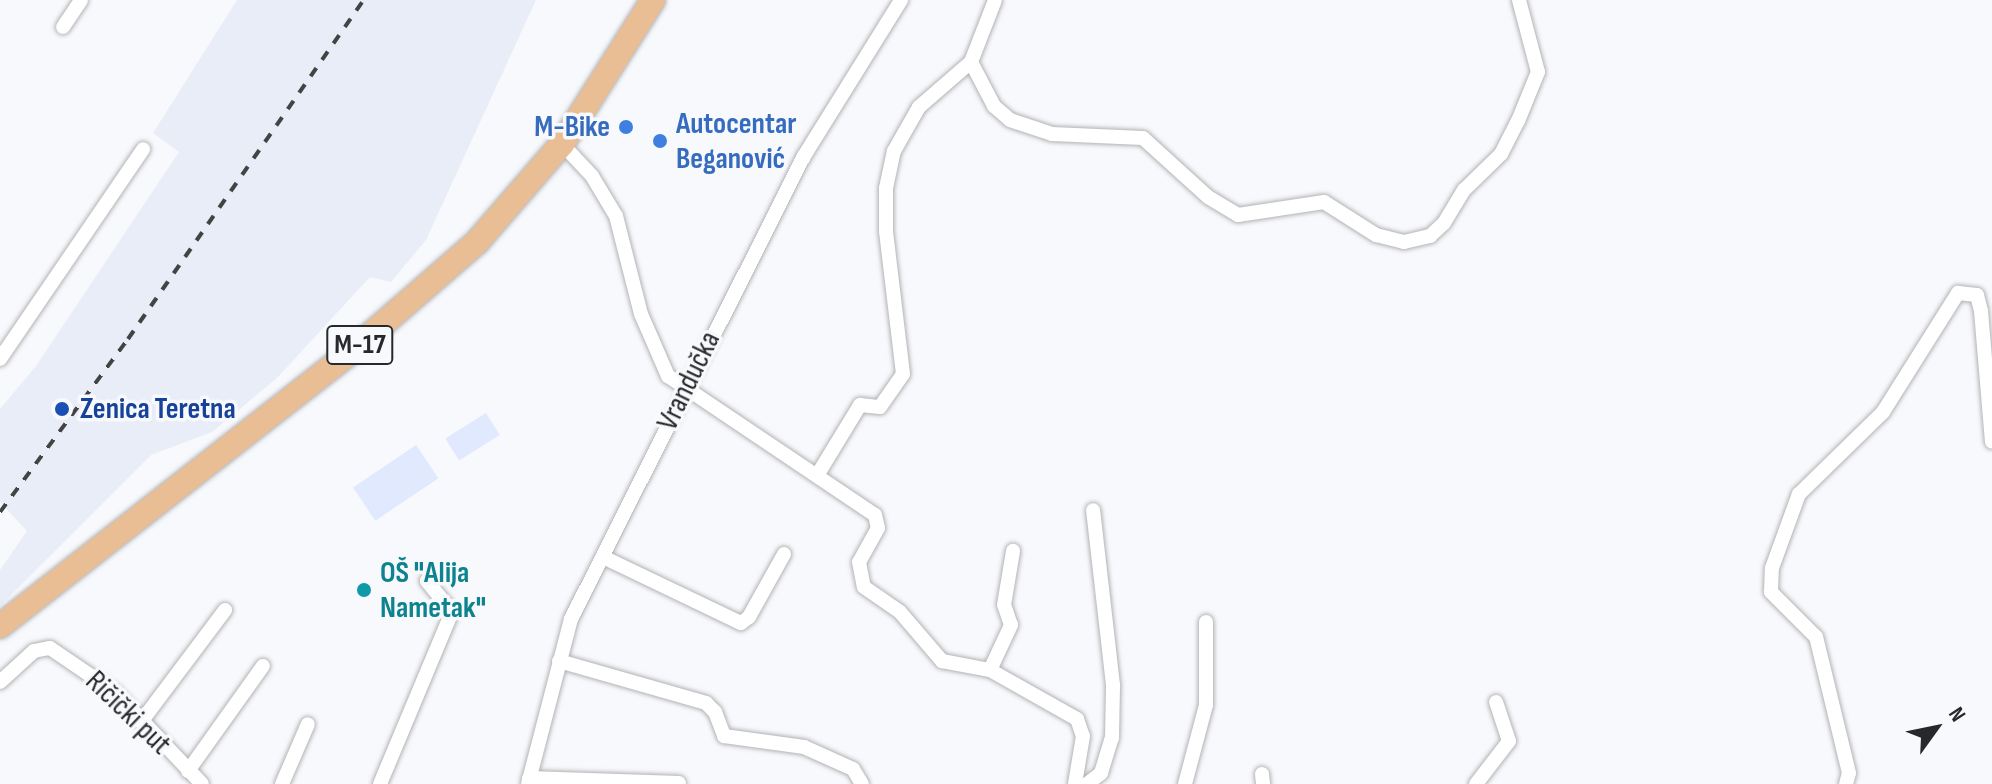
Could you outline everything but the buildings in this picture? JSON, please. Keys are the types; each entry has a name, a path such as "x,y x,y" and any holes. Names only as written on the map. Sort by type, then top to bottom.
{"main road":[{"name":"M-17","path":"0,626 409,304 477,242 562,144 653,0"}],"street":[{"path":"63,27 81,0"},
{"name":"Vrandučka","path":"529,781 571,619 804,156 901,0"},
{"path":"818,474 860,405 880,407 903,374 888,263 889,176 912,117 971,62 995,0"},
{"path":"971,62 994,106 1010,120 1052,134 1143,138 1208,197 1238,215 1324,202 1376,235 1404,242 1438,230 1464,190 1501,154 1518,121 1538,72 1519,0"},
{"path":"562,144 592,176 616,216 641,314 668,376 685,390 818,474 879,524 859,562 864,587 900,612 942,661 990,670 1077,719 1083,736 1075,784"},
{"path":"0,359 143,149"},
{"path":"1846,784 1849,773 1816,637 1771,592 1772,568 1799,494 1883,412 1958,293 1977,295 1981,311 1992,442"},
{"path":"1087,784 1101,773 1112,738 1113,685 1093,510"},
{"path":"990,670 1011,625 1004,605 1013,551"},
{"path":"603,557 741,623 749,617 784,554"},
{"path":"380,784 452,612 427,581"},
{"path":"141,722 225,610"},
{"path":"1185,784 1206,705 1206,622"},
{"name":"Ričički put","path":"0,682 34,651 50,648 116,693 202,784"},
{"path":"559,661 706,703 715,712 724,736 804,747 853,769 862,784"},
{"path":"188,771 263,666"},
{"path":"1476,784 1509,741 1496,702"},
{"path":"282,784 308,724"},
{"path":"529,781 679,783"}],"shaded area":[{"path":"237,0 536,0 426,240 391,282 370,277 277,378 212,432 151,455 0,606 0,570 27,531 0,502 0,409 36,366 179,152 153,133"},
{"path":"486,413 500,435 459,460 445,438"},
{"path":"416,445 438,478 375,521 353,487"}],"railway":[{"path":"0,512 128,339 364,0"}],"place":[{"name":"M-Bike","path":"626,127"},
{"name":"Autocentar Beganović","path":"660,141"},
{"name":"Zenica Teretna","path":"62,409"},
{"name":"OŠ \"Alija Nametak\"","path":"364,590"}]}
